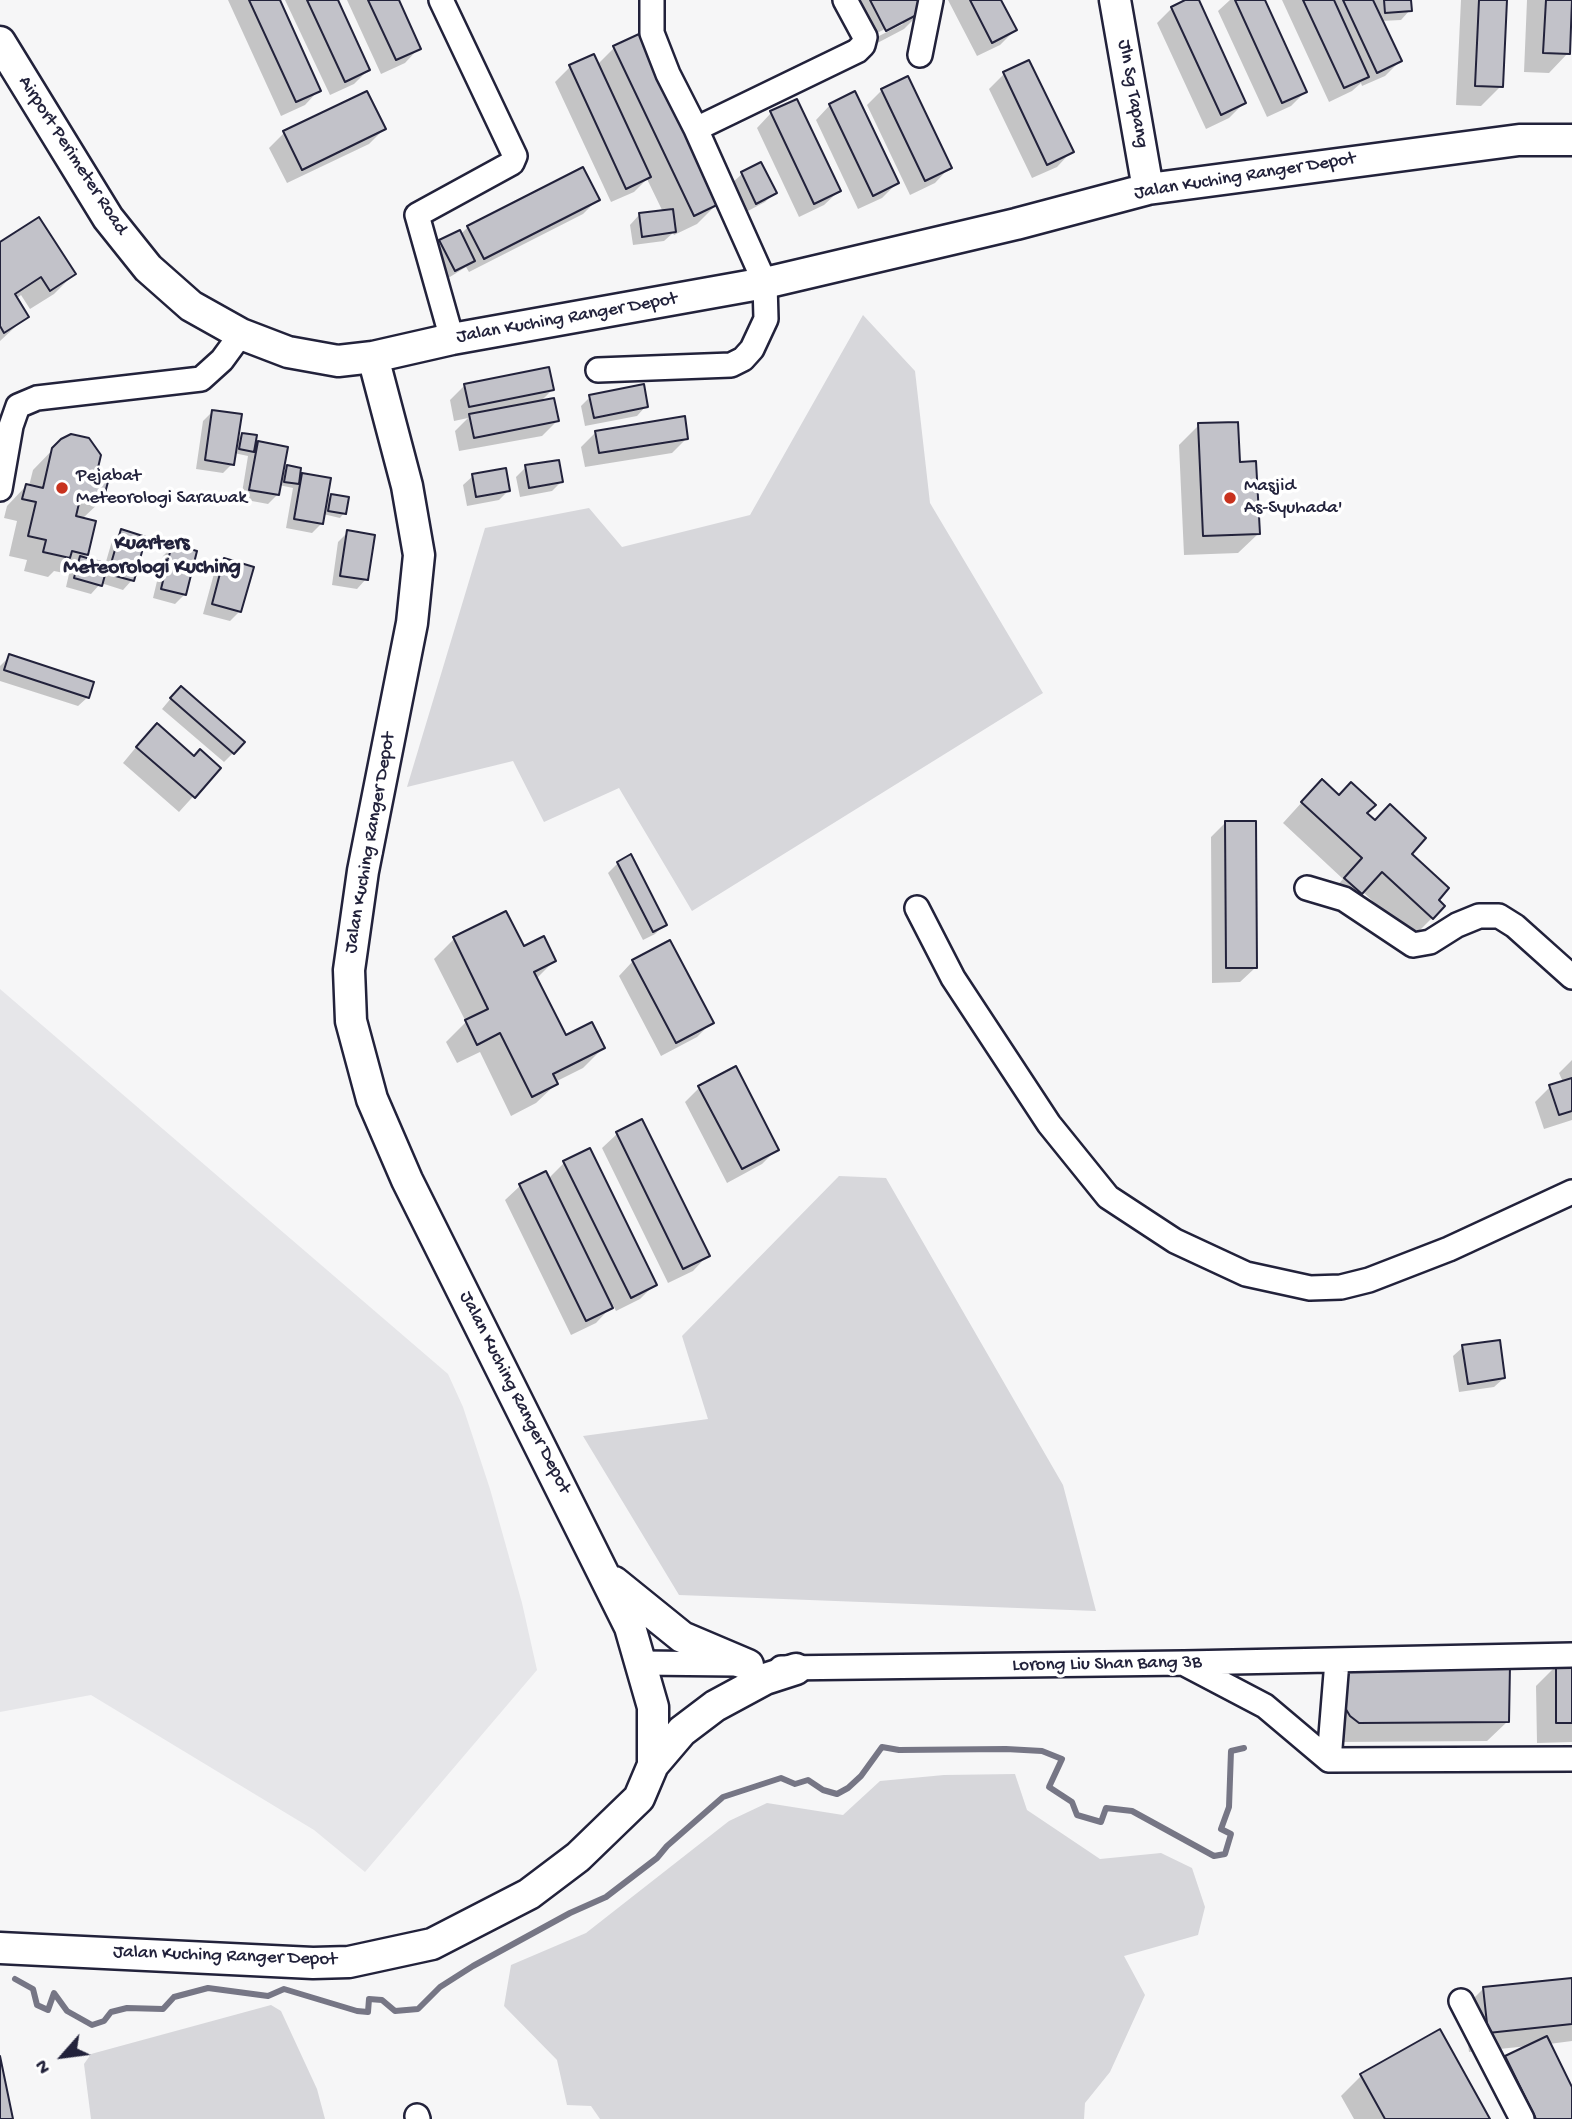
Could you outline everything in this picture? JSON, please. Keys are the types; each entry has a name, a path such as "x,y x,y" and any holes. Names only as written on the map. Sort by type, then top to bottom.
{"street":[{"path":"440,0 515,160 416,215 452,339"},
{"path":"598,370 731,365 743,359 752,349 766,319 765,283 696,129 668,74 652,33 652,0"},
{"path":"696,129 857,51 863,45 865,37 845,0"},
{"path":"920,55 931,0"},
{"name":"Jln Sg Tapang","path":"1115,0 1148,189"},
{"name":"Airport Perimeter Road","path":"0,42 107,218 148,268 191,306 241,334 288,352 338,361 373,357"},
{"name":"Jalan Kuching Ranger Depot","path":"0,1948 313,1963 349,1962 432,1944 528,1894 578,1857 639,1798 653,1765 653,1707 631,1627 407,1180 372,1099 351,1021 349,970 363,870 412,623 419,555 407,486 373,357 452,339 765,283 1016,224 1148,189 1519,140 1572,140"},
{"path":"0,489 11,426 18,406 37,398 201,379 222,360 241,334"},
{"path":"1307,888 1344,899 1413,945 1430,942 1457,925 1479,916 1499,916 1515,926 1572,976"},
{"path":"917,908 953,978 1049,1124 1108,1197 1175,1241 1245,1274 1310,1288 1341,1287 1369,1280 1449,1249 1572,1192"},
{"path":"604,1572 681,1637 748,1665"},
{"name":"Lorong Liu Shan Bang 3B","path":"641,1662 796,1669 1572,1655"},
{"path":"1329,1760 1337,1661"},
{"path":"1184,1663 1265,1706 1329,1760 1572,1759"},
{"path":"653,1765 682,1731 715,1706 765,1679 796,1669"},
{"path":"1461,2001 1521,2119"}],"shaded area":[{"path":"863,315 915,371 930,503 1043,693 692,911 619,788 544,822 513,761 407,787 485,528 589,508 622,547 750,515"},
{"path":"0,989 448,1374 463,1407 490,1489 522,1603 537,1670 365,1872 314,1830 91,1695 0,1712"},
{"path":"839,1176 886,1178 1063,1485 1096,1611 679,1595 583,1436 708,1419 682,1336"},
{"path":"1015,1774 1027,1810 1100,1859 1161,1853 1192,1868 1205,1907 1198,1935 1124,1956 1145,1995 1110,2072 1085,2103 1084,2119 600,2119 591,2106 567,2105 557,2060 504,2006 511,1965 586,1933 729,1821 767,1803 843,1815 880,1781 944,1775"},
{"path":"271,2005 281,2011 317,2089 325,2119 91,2119 84,2064 91,2054"}],"building":[{"path":"249,0 280,0 321,91 296,102"},
{"path":"307,0 338,0 370,70 345,82"},
{"path":"368,0 399,0 421,49 396,60"},
{"path":"870,0 921,0 926,10 886,31"},
{"path":"970,0 1001,0 1017,30 992,43"},
{"path":"1185,0 1199,0 1246,103 1221,115 1171,7"},
{"path":"1235,0 1265,0 1307,92 1282,103"},
{"path":"1303,0 1334,0 1369,77 1344,88"},
{"path":"1343,0 1373,0 1402,61 1377,73"},
{"path":"1384,0 1411,0 1412,11 1385,13"},
{"path":"1479,0 1507,0 1503,87 1475,86"},
{"path":"1546,0 1572,0 1570,54 1543,53"},
{"path":"639,34 719,204 694,216 613,46"},
{"path":"594,54 651,177 626,189 569,65"},
{"path":"1029,60 1074,152 1047,165 1003,72"},
{"path":"908,76 952,168 925,181 881,89"},
{"path":"367,91 386,129 302,170 283,131"},
{"path":"855,91 899,183 873,196 829,104"},
{"path":"797,99 841,191 814,204 770,111"},
{"path":"761,162 777,193 756,204 741,172"},
{"path":"583,167 600,200 484,259 467,226"},
{"path":"673,209 676,232 642,237 639,213"},
{"path":"39,217 76,274 50,291 41,277 15,294 29,317 4,333 0,326 0,242"},
{"path":"460,230 475,261 455,271 439,240"},
{"path":"549,367 554,390 469,407 464,384"},
{"path":"644,384 648,407 594,418 589,395"},
{"path":"554,398 559,421 474,438 469,414"},
{"path":"212,410 242,414 234,465 205,460"},
{"path":"685,416 688,439 599,453 595,431"},
{"name":"Masjid As-Syuhada'","path":"1238,422 1240,462 1256,461 1260,534 1203,536 1198,423"},
{"path":"242,433 257,435 254,452 239,449"},
{"path":"71,434 89,438 101,455 97,472 110,474 103,501 81,495 76,516 96,521 88,555 72,551 70,558 43,552 46,540 28,536 36,502 22,499 26,484 43,488 52,448"},
{"path":"258,441 288,447 279,495 249,490"},
{"path":"559,460 563,482 529,488 525,465"},
{"path":"287,465 301,468 299,484 284,482"},
{"path":"506,468 510,491 476,497 472,474"},
{"path":"302,473 331,478 323,524 294,519"},
{"path":"331,494 349,497 346,514 328,511"},
{"path":"121,529 146,537 134,581 108,574"},
{"path":"347,530 375,535 368,580 340,576"},
{"path":"172,544 197,551 186,595 161,589"},
{"path":"80,556 108,564 102,586 74,578"},
{"path":"224,558 254,567 241,612 212,604"},
{"path":"9,654 94,682 89,698 4,670"},
{"path":"181,686 245,742 234,754 170,698"},
{"path":"157,723 194,756 200,749 221,768 195,798 136,747"},
{"path":"1322,779 1339,795 1351,782 1376,805 1367,813 1375,820 1390,804 1426,838 1412,854 1449,888 1439,900 1445,906 1433,919 1382,872 1362,894 1344,878 1362,858 1301,802"},
{"path":"1225,821 1256,821 1257,968 1226,968"},
{"path":"631,854 667,925 653,932 617,862"},
{"path":"506,911 524,946 544,936 556,961 534,972 566,1035 592,1022 605,1048 553,1074 558,1084 532,1097 500,1033 477,1045 465,1020 488,1009 453,937"},
{"path":"670,940 714,1023 676,1043 632,960"},
{"path":"736,1066 779,1150 742,1169 698,1086"},
{"path":"1572,1078 1572,1111 1559,1115 1549,1085"},
{"path":"642,1119 710,1256 683,1269 616,1132"},
{"path":"590,1148 657,1285 631,1298 563,1161"},
{"path":"546,1171 613,1308 586,1321 519,1184"},
{"path":"1500,1340 1505,1378 1468,1384 1462,1345"},
{"path":"1510,1665 1509,1722 1359,1723 1350,1716 1344,1706 1345,1675 1351,1667"},
{"path":"1556,1665 1572,1665 1572,1723 1556,1723"},
{"path":"1572,1978 1572,2024 1488,2033 1483,1987"},
{"path":"1440,2029 1490,2119 1385,2119 1360,2074"},
{"path":"1547,2036 1572,2087 1572,2119 1536,2119 1505,2056"},
{"path":"0,2056 13,2119 0,2119"}],"waterway":[{"path":"15,1979 33,1989 37,2005 48,2010 54,1993 67,2011 92,2025 104,2021 111,2012 127,2008 163,2009 174,1997 208,1988 268,1996 284,1989 357,2011 368,2012 369,1999 382,2000 395,2011 418,2009 440,1987 473,1966 570,1913 606,1897 657,1858 723,1797 781,1778 795,1784 808,1780 823,1790 837,1794 861,1776 882,1747 899,1750 1042,1751 1062,1759 1049,1787 1072,1802 1077,1815 1101,1822 1106,1808 1132,1811 1214,1856 1225,1854 1231,1834 1221,1829 1229,1807 1231,1751 1244,1748"}],"place":[{"name":"Pejabat Meteorologi Sarawak","path":"62,488"},
{"name":"Masjid As-Syuhada'","path":"1230,498"}],"district":[{"name":"Kuarters Meteorologi Kuching","path":"152,557"}]}
